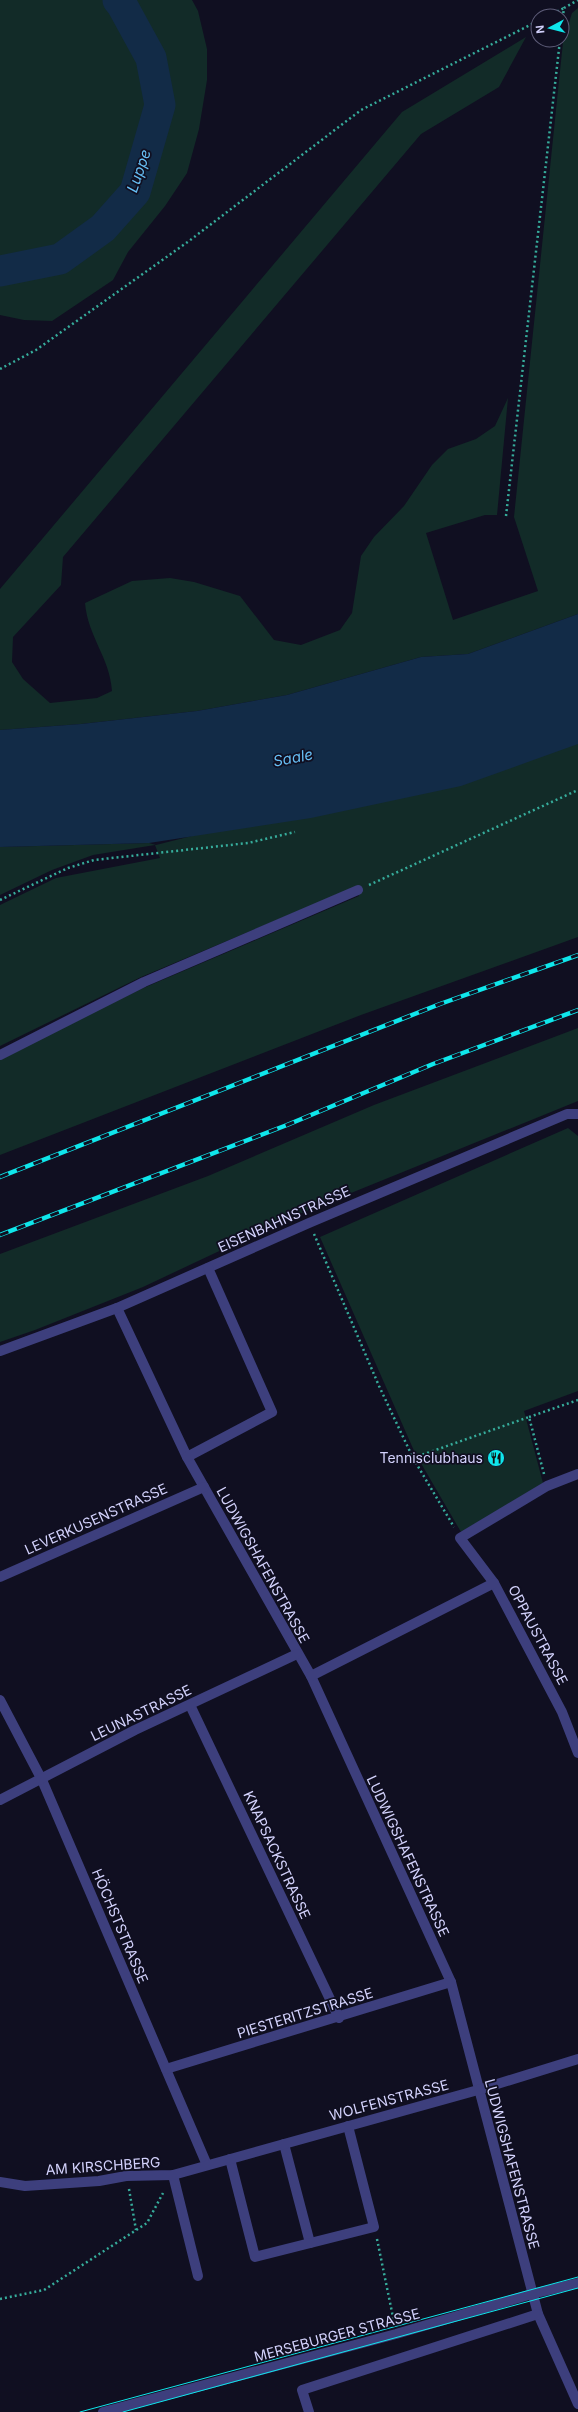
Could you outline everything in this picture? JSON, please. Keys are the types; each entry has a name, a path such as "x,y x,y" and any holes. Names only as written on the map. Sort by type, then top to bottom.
{"street":[{"path":"0,1055 144,982 358,890"},
{"name":"EISENBAHNSTRASSE","path":"0,1351 117,1308 309,1223 567,1114 578,1114"},
{"path":"187,1457 272,1412 208,1268"},
{"name":"LUDWIGSHAFENSTRASSE","path":"117,1308 187,1457 310,1676 451,1982 478,2090 538,2314 578,2404"},
{"path":"460,1538 547,1486 578,1474"},
{"name":"LEVERKUSENSTRASSE","path":"0,1577 204,1487"},
{"name":"OPPAUSTRASSE","path":"460,1538 494,1583 562,1712 578,1753"},
{"path":"310,1676 494,1583"},
{"name":"LEUNASTRASSE","path":"0,1800 42,1780 135,1730 297,1654"},
{"name":"HÖCHSTSTRASSE","path":"0,1700 42,1780 207,2166"},
{"name":"KNAPSACKSTRASSE","path":"190,1705 339,2018"},
{"name":"PIESTERITZSTRASSE","path":"166,2069 339,2018 451,1982"},
{"name":"WOLFENSTRASSE","path":"207,2166 478,2090 578,2059"},
{"path":"230,2159 255,2257 374,2227 348,2126"},
{"path":"284,2144 310,2243"},
{"name":"AM KIRSCHBERG","path":"0,2182 25,2186 99,2181 126,2176 173,2175 207,2166"},
{"path":"173,2175 198,2276"},
{"name":"MERSEBURGER STRASSE","path":"103,2412 396,2334 532,2294 578,2283"},
{"path":"309,2412 302,2390 538,2314"}],"path":[{"path":"564,8 578,0"},
{"path":"0,369 49,341 189,241 361,110 530,25"},
{"path":"506,516 559,48"},
{"path":"358,890 578,790"},
{"path":"0,900 62,870 94,860 248,842 295,832"},
{"path":"309,1223 379,1386 413,1458 460,1538"},
{"path":"413,1458 578,1400"},
{"path":"530,1417 547,1486"},
{"path":"0,2299 44,2290 146,2223 173,2175"},
{"path":"126,2176 136,2230"},
{"path":"374,2227 396,2334"}],"green space":[{"path":"0,0 192,0 198,11 207,49 207,80 199,129 187,173 165,206 128,252 113,280 52,321 24,320 0,315"},
{"path":"578,8 578,614 468,654 421,657 287,695 197,711 81,724 0,730 0,589 402,112 526,37 499,87 421,134 63,557 61,585 13,637 12,662 23,679 50,703 97,698 112,691 107,668 90,626 85,603 132,581 170,578 194,582 240,596 274,640 301,645 340,630 352,613 361,556 374,537 404,506 432,465 448,449 476,439 495,426 508,398 497,515 485,515 426,533 453,620 538,591 514,517 562,48 570,48 570,19 572,13"},
{"path":"578,738 578,937 361,1015 0,1155 0,1058 141,989 359,896 355,887 141,977 0,1046 0,905 56,878 160,858 155,845 93,855 52,870 0,895 0,847 149,843 156,845"},
{"path":"578,1028 578,1101 287,1219 143,1287 35,1330 0,1342 0,1254 208,1176 374,1105"},
{"path":"568,1128 578,1136 578,1391 524,1411 543,1483 461,1532 415,1453 320,1237"}],"water":[{"name":"Saale","path":"578,614 578,744 461,786 311,818 149,843 0,847 0,730 81,724 197,711 287,695 421,657 468,654"}],"waterway":[{"name":"Luppe","path":"0,271 60,259 103,228 135,192 160,105 151,58 118,0"}],"tram line":[{"path":"80,2412 578,2277"},
{"path":"123,2412 578,2288"}],"railway":[{"path":"0,1177 440,1004 578,955"},
{"path":"0,1235 287,1125 433,1064 578,1010"}],"place":[{"name":"Tennisclubhaus","path":"496,1458"}]}
